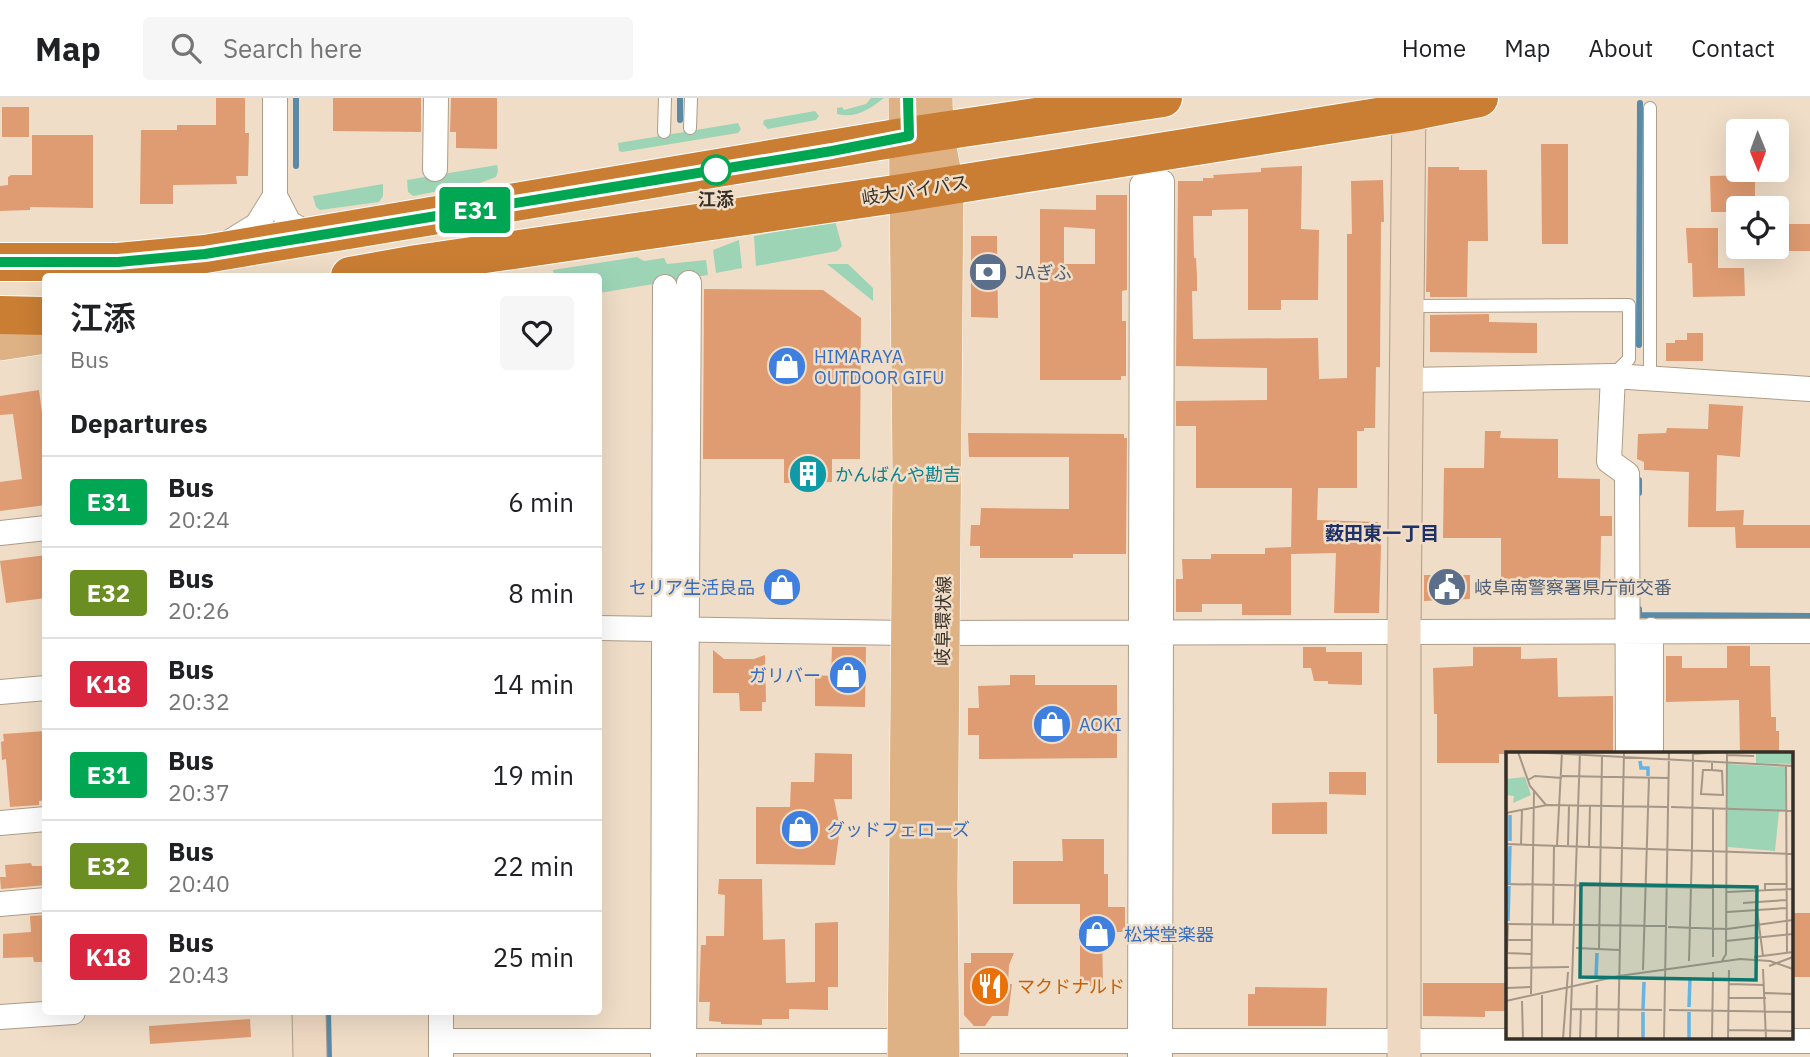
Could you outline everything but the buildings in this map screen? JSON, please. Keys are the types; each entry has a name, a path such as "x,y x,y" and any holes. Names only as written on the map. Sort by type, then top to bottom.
{"highway":[{"path":"0,262 118,262 205,254 314,237 926,122 1163,98"},
{"name":"岐大バイパス","path":"369,273 927,188 1409,105 1479,98"},
{"path":"1,336 42,318"}],"main road":[{"name":"岐阜環状線","path":"908,98 926,122 926,633 939,887 924,1049"},
{"path":"1,336 42,335"}],"street":[{"path":"275,98 275,196 289,223 314,237"},
{"path":"435,169 436,98"},
{"path":"1404,1049 1404,631 1409,105"},
{"path":"1150,1049 1152,632 1162,182 1142,185 1152,632"},
{"path":"205,254 257,225 275,196"},
{"path":"674,1049 677,285"},
{"path":"1406,380 1612,376 1810,389"},
{"path":"1612,376 1609,461 1627,474 1651,752"},
{"path":"0,533 42,528"},
{"path":"602,628 926,633 1810,631"},
{"path":"1628,752 1639,630"},
{"path":"0,692 42,688"},
{"path":"0,824 42,819"},
{"path":"0,904 42,900"},
{"path":"0,1017 42,1014"},
{"path":"309,1015 310,1057"},
{"path":"441,1015 441,1049 1404,1049 1810,1041"}],"lane":[{"path":"664,98 664,132"},
{"path":"690,128 691,98"},
{"path":"1650,108 1650,377"},
{"path":"1406,306 1629,305 1629,359 1612,376"}],"green space":[{"path":"871,98 884,98 856,114 837,114 837,108 842,107 844,110 866,104"},
{"path":"815,111 819,116 816,120 768,129 763,124 764,120"},
{"path":"738,123 741,129 738,133 619,151 618,143"},
{"path":"497,165 496,177 480,183 413,196 408,192 407,180"},
{"path":"383,184 383,196 379,202 320,210 316,207 313,196"},
{"path":"835,221 842,246 837,251 756,266 754,236"},
{"path":"739,240 742,268 716,273 713,250"},
{"path":"637,257 644,261 664,258 667,264 706,260 708,275 602,293 602,273 554,273 553,270"},
{"path":"827,264 848,264 873,288 873,301"}],"waterway":[{"path":"296,98 296,166"},
{"path":"680,98 680,120"},
{"path":"1639,345 1640,103"},
{"path":"1639,480 1639,493"},
{"path":"1639,609 1639,615 1810,616"},
{"path":"328,1015 329,1057"}],"bus line":[{"name":"E31","path":"0,262 118,262 205,254 832,151 909,136 908,98"}],"place":[{"name":"江添","path":"716,170"},
{"name":"JAぎふ","path":"988,272"},
{"name":"HIMARAYA OUTDOOR GIFU","path":"787,366"},
{"name":"かんばんや勘吉","path":"808,474"},
{"name":"セリア生活良品","path":"782,587"},
{"name":"岐阜南警察署県庁前交番","path":"1447,587"},
{"name":"ガリバー","path":"848,675"},
{"name":"AOKI","path":"1052,724"},
{"name":"グッドフェローズ","path":"800,829"},
{"name":"松栄堂楽器","path":"1097,934"},
{"name":"マクドナルド","path":"990,986"}],"district":[{"name":"薮田東一丁目","path":"1382,533"}]}
